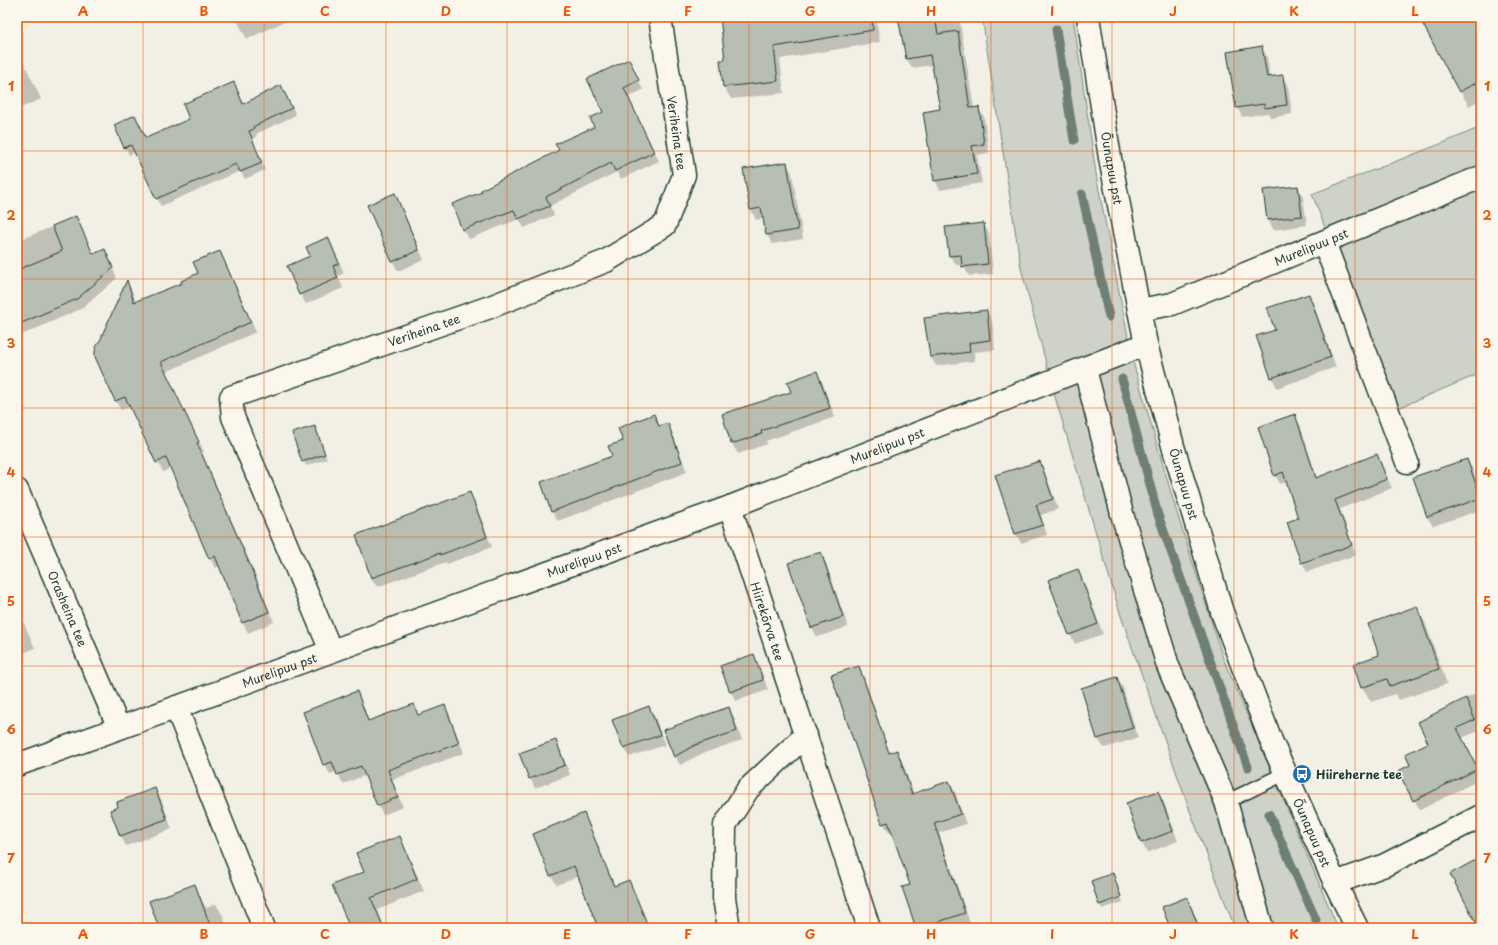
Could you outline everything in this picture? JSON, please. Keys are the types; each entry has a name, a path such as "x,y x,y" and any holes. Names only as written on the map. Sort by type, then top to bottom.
{"street":[{"name":"Veriheina tee","path":"331,651 234,417 231,398 490,307 606,261 666,225 684,174 660,17"},
{"name":"Õunapuu pst","path":"1088,17 1110,158 1139,310 1146,344 1172,446 1222,612 1272,744 1357,928"},
{"name":"Murelipuu pst","path":"1139,310 1172,304 1481,177"},
{"path":"1324,242 1407,462"},
{"name":"Murelipuu pst","path":"17,765 730,507 1146,344"},
{"path":"1085,369 1122,514 1168,666 1226,802 1262,928"},
{"name":"Orasheina tee","path":"17,490 119,728"},
{"name":"Hiirekõrva tee","path":"730,507 868,928"},
{"path":"176,707 264,928"},
{"path":"729,928 724,898 725,825 748,789 806,736"},
{"path":"1335,883 1385,865 1481,816"}],"lane":[{"path":"1226,802 1286,773"}],"shaded area":[{"path":"982,17 1073,17 1097,180 1133,362 1177,513 1223,658 1338,928 1235,928 1190,811 1121,616 1055,397 1021,268"},
{"path":"1481,127 1481,373 1396,409 1312,194"}],"building":[{"path":"720,17 872,17 873,30 774,47 778,81 723,87 720,60 725,60"},
{"path":"898,17 935,17 938,34 958,31 970,108 979,107 984,144 972,146 977,174 934,181 923,112 940,109 930,55 906,59"},
{"path":"1419,17 1481,17 1481,80 1459,92"},
{"path":"1262,46 1267,77 1283,75 1287,105 1264,108 1264,104 1236,108 1227,52"},
{"path":"629,59 639,80 624,88 654,152 615,171 611,163 546,197 550,206 518,219 514,210 462,230 452,204 482,192 481,190 559,150 555,144 594,127 590,118 603,112 587,79"},
{"path":"234,82 243,104 281,85 292,108 253,127 254,129 249,131 262,163 240,172 236,164 156,199 131,145 124,148 114,125 135,115 146,138 189,119 183,104"},
{"path":"787,162 798,230 766,235 761,208 750,210 743,169"},
{"path":"1298,186 1302,216 1267,220 1263,190"},
{"path":"395,193 419,250 392,262 367,205"},
{"path":"76,216 93,254 105,249 113,268 77,299 17,325 17,270 62,251 52,226"},
{"path":"984,223 988,264 962,267 961,255 949,256 945,227"},
{"path":"328,237 339,263 333,266 338,278 299,295 287,266 310,256 306,247"},
{"path":"220,251 251,322 161,362 199,442 197,443 269,612 242,623 215,556 209,559 166,458 156,463 125,397 115,401 95,357 96,347 102,337 127,280 134,302 182,283 181,281 198,273 193,262"},
{"path":"1309,294 1331,357 1271,378 1256,336 1275,330 1267,308"},
{"path":"987,310 990,340 969,343 970,352 930,357 924,318"},
{"path":"817,371 830,408 761,431 762,434 731,444 722,414 791,392 787,382"},
{"path":"654,414 659,426 668,423 682,462 551,512 541,482 612,456 608,446 623,441 618,428"},
{"path":"1295,414 1316,478 1377,454 1387,479 1335,500 1352,545 1301,563 1287,522 1298,518 1283,472 1274,476 1258,427"},
{"path":"315,426 325,454 302,462 292,433"},
{"path":"1467,459 1481,498 1427,517 1413,477"},
{"path":"1040,461 1053,499 1036,505 1043,525 1015,534 995,475"},
{"path":"470,492 487,537 440,555 440,553 371,578 356,535"},
{"path":"821,552 843,617 811,628 788,563"},
{"path":"1078,569 1098,624 1069,635 1048,580"},
{"path":"1417,606 1439,669 1390,686 1387,679 1361,688 1353,664 1379,655 1368,624"},
{"path":"754,654 763,680 730,692 720,666"},
{"path":"859,666 889,753 897,750 912,794 949,781 961,814 934,823 965,913 920,928 916,928 902,887 910,885 888,822 882,824 831,675"},
{"path":"1117,677 1133,728 1097,739 1081,688"},
{"path":"357,691 368,721 414,704 418,715 445,705 459,743 388,770 398,797 377,806 361,766 337,775 332,762 323,765 303,712"},
{"path":"1466,698 1475,720 1457,728 1478,769 1413,801 1398,771 1410,765 1405,754 1428,743 1418,722"},
{"path":"649,706 660,735 623,748 612,720"},
{"path":"729,707 737,731 695,745 674,757 663,730"},
{"path":"556,740 565,765 529,779 519,753"},
{"path":"155,788 167,819 120,836 110,810 118,807 117,802"},
{"path":"1158,791 1173,831 1141,843 1126,803"},
{"path":"584,813 614,886 629,880 649,928 598,928 574,866 550,876 533,834"},
{"path":"400,836 417,879 371,898 384,928 350,928 332,885 364,872 356,853"},
{"path":"1481,857 1481,928 1479,928 1450,874"},
{"path":"1113,873 1121,897 1099,905 1091,881"},
{"path":"195,884 211,928 159,928 149,901"},
{"path":"1187,897 1199,928 1170,928 1162,907"}],"waterway":[{"path":"1056,29 1074,140"},
{"path":"1082,194 1109,317"},
{"path":"1122,379 1158,515 1248,767"},
{"path":"1269,814 1316,920"}],"place":[{"name":"Hiireherne tee","path":"1302,774"}]}
